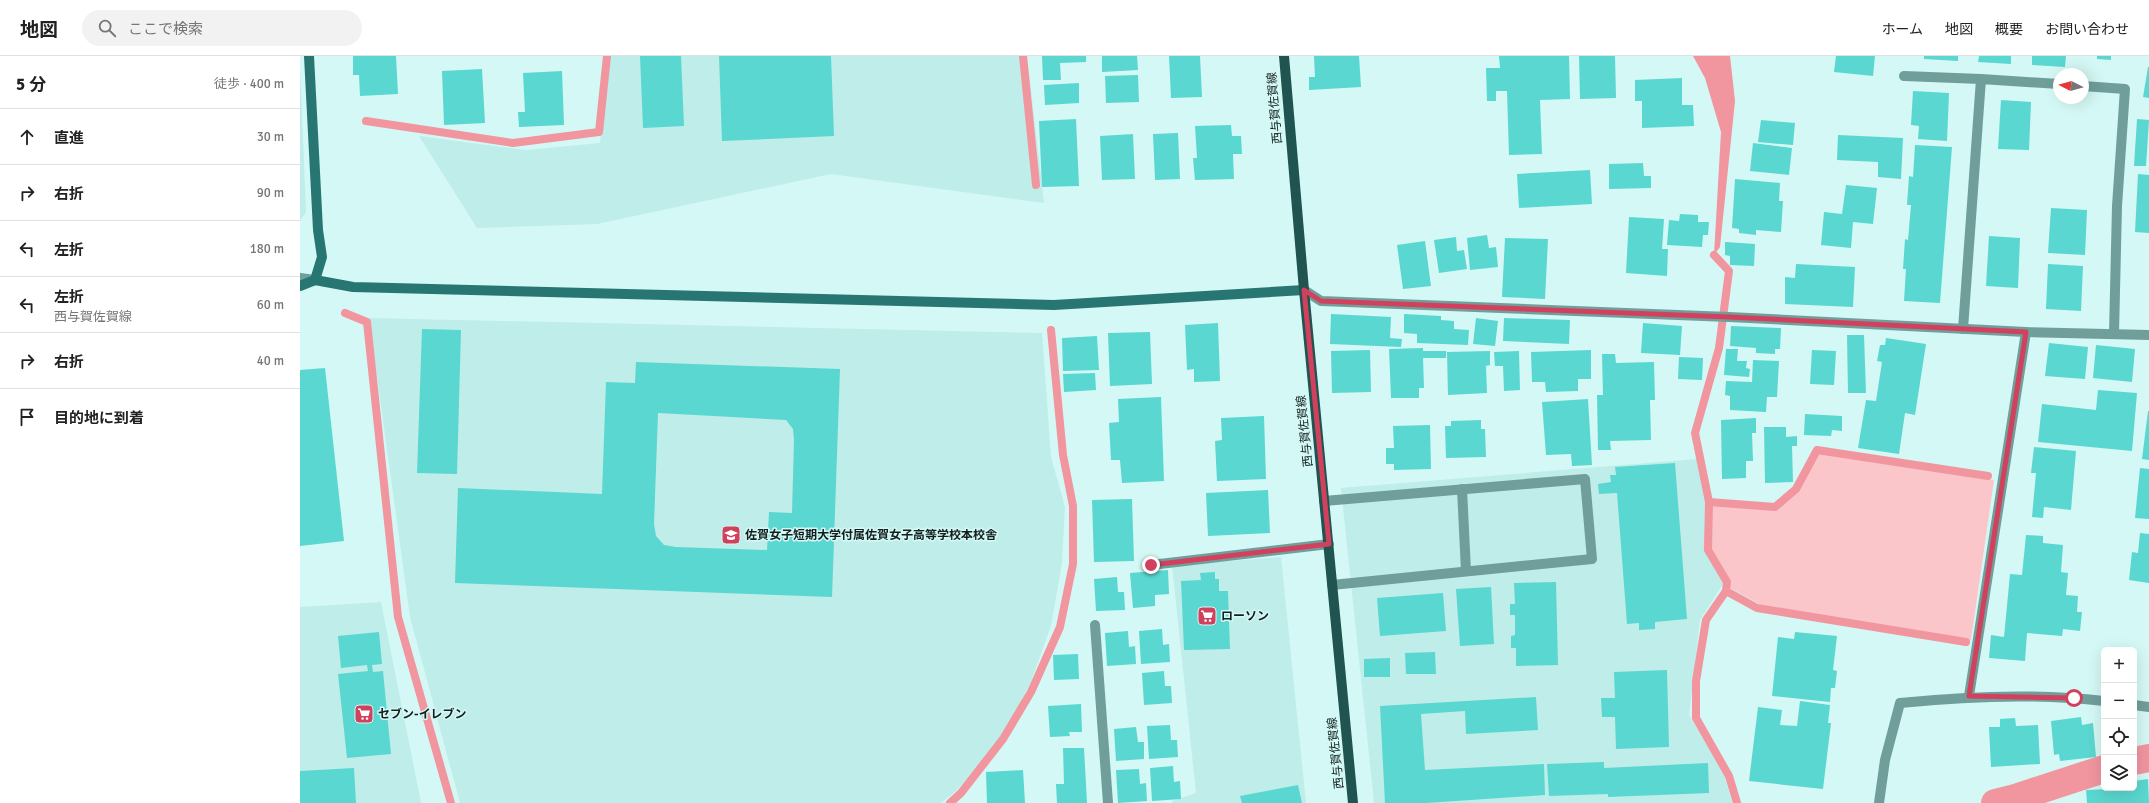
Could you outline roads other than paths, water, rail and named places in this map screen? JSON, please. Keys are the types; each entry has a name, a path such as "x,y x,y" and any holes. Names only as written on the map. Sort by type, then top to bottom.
{"main road":[{"name":"西与賀佐賀線","path":"1284,56 1304,290 1354,803"}],"street":[{"path":"309,56 318,230 322,257 315,280"},
{"path":"1904,76 2053,84"},
{"path":"1963,329 1981,79"},
{"path":"2089,86 2125,89 2117,206 2114,334"},
{"path":"300,278 354,287 1054,305 1304,290 1321,301 1724,317 2026,332 2149,335"},
{"path":"300,286 315,280"},
{"path":"1969,696 2026,332"},
{"path":"1324,501 1585,479 1592,560 1332,585"},
{"path":"1462,489 1466,571"},
{"path":"1151,565 1329,544"},
{"path":"1095,625 1108,803"},
{"path":"1879,803 1885,760 1900,703 1969,696 2074,698 2101,701"},
{"path":"2137,705 2149,707"}],"waterway":[{"path":"366,121 513,143 599,132 607,56"},
{"path":"1023,56 1036,185"},
{"path":"1714,255 1729,271 1719,348 1695,433 1709,502 1708,550 1727,582 1726,591 1706,620 1696,681 1696,718 1729,776 1737,803"},
{"path":"345,313 367,322 398,617 451,803"},
{"path":"950,803 961,793 1003,739 1031,692 1060,627 1073,564 1073,506 1063,455 1051,330"},
{"path":"1709,502 1775,507 1796,489 1817,450 1988,476"},
{"path":"1726,591 1757,608 1966,642"},
{"path":"2137,760 2149,758"},
{"path":"1995,803 2101,770"}],"place":[{"name":"佐賀女子短期大学付属佐賀女子高等学校本校舎","path":"731,535"},
{"name":"ローソン","path":"1207,616"},
{"name":"セブン-イレブン","path":"364,714"}]}
